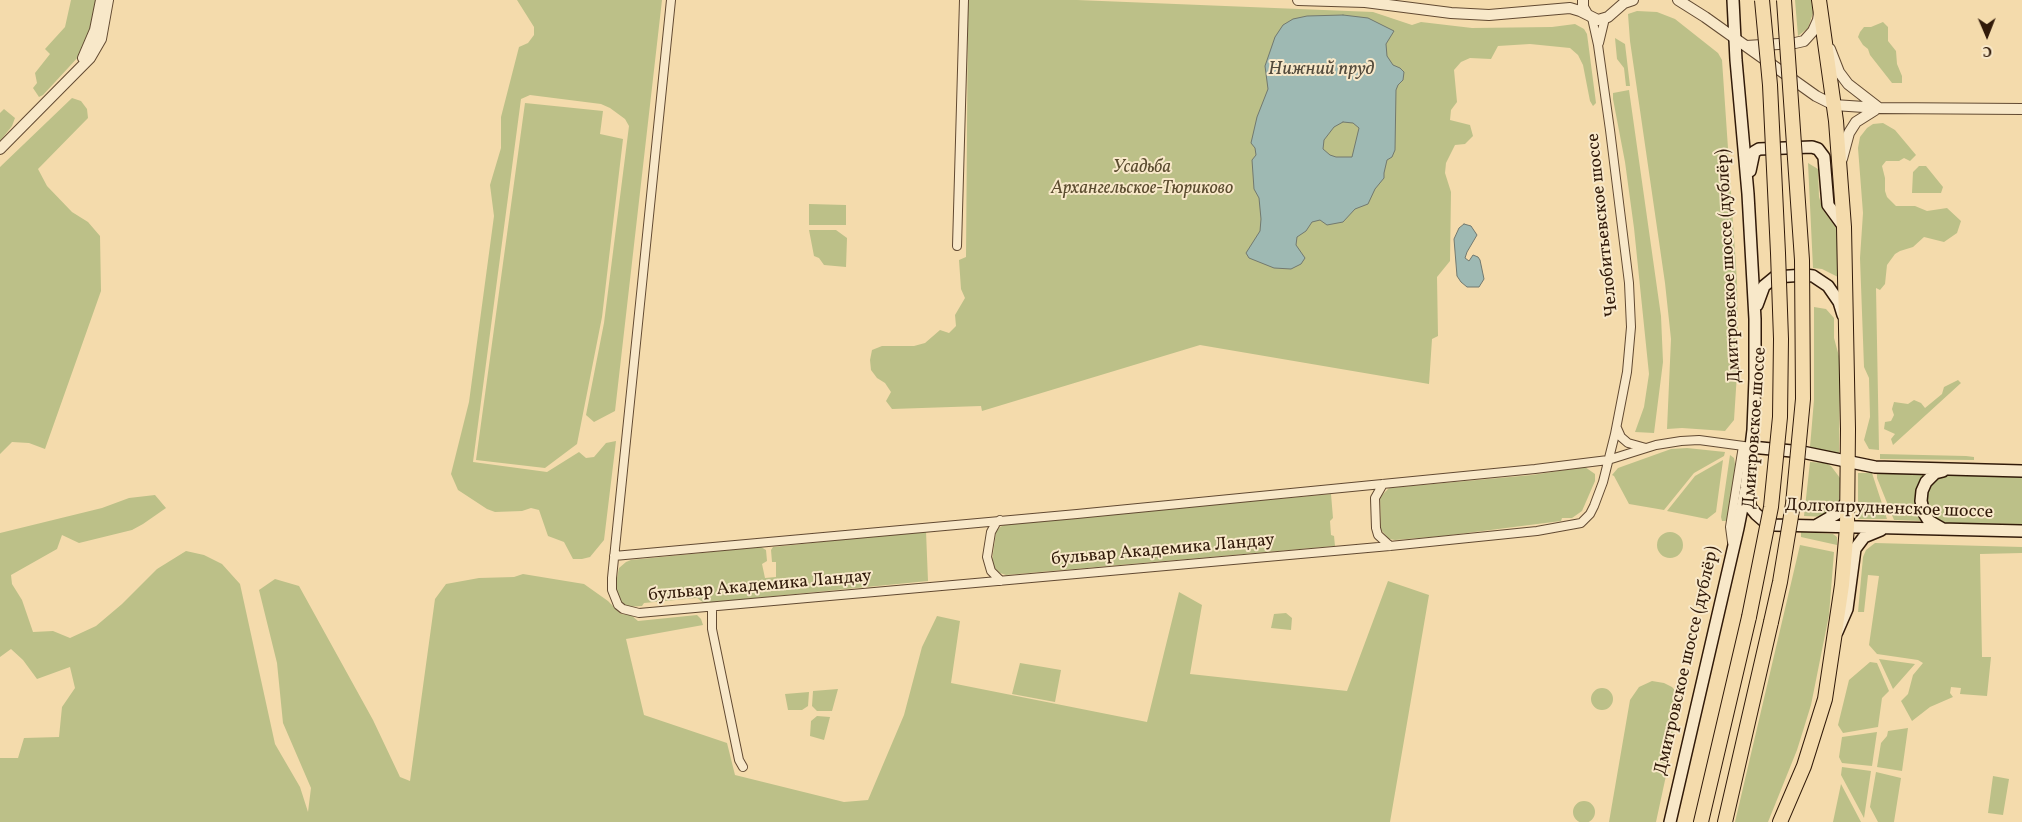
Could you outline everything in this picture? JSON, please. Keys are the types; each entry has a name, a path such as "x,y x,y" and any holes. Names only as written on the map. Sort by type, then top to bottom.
{"highway":[{"name":"Дмитровское шоссе","path":"1701,822 1749,617 1771,507 1780,417 1781,339 1778,253 1770,85 1762,0"},
{"path":"1725,822 1783,565 1794,504 1803,399 1802,260 1784,0"},
{"path":"1782,822 1817,731 1823,707 1835,635 1847,527 1848,429 1841,164 1819,1"}],"main road":[{"name":"Дмитровское шоссе (дублёр)","path":"1670,822 1746,488 1747,446 1755,388 1755,319 1748,194 1734,38 1733,0"},
{"path":"1748,194 1754,152 1759,149 1818,148 1824,157 1828,205 1844,227"},
{"path":"1755,319 1761,292 1769,280 1775,277 1806,275 1813,276 1828,286 1839,302 1846,326"},
{"path":"1848,429 1850,442 1855,451 1860,458 1874,467"},
{"path":"1747,446 1802,452 1874,467 2022,471"},
{"path":"1947,530 1934,525 1926,516 1922,508 1922,495 1924,486 1930,476 1935,473 1953,470"},
{"name":"Долгопрудненское шоссе","path":"1746,488 1751,508 1764,521 1775,525 2022,531"},
{"path":"1813,526 1836,514 1847,502"},
{"path":"1835,635 1847,609 1856,549 1864,537 1885,528"}],"street":[{"path":"74,74 90,44 99,17 101,0"},
{"path":"0,149 90,58 101,39 105,26 108,0"},
{"name":"бульвар Академика Ландау","path":"672,0 614,556 612,590 615,601 623,609 639,614 1538,531 1581,523 1590,514 1608,460"},
{"path":"958,246 957,203 964,0"},
{"path":"1298,0 1352,1 1489,15 1570,8 1598,20 1608,16 1624,3 1633,0"},
{"name":"Челобитьевское шоссе","path":"1570,8 1582,0 1598,45 1612,146 1631,314 1627,372 1617,428 1608,460"},
{"name":"Челобитьевское шоссе","path":"1598,45 1608,16 1614,9 1615,0"},
{"path":"1678,0 1816,96 1834,105 1879,108 2022,109"},
{"path":"1746,46 1795,44 1804,41 1809,37 1818,20 1819,1"},
{"path":"1825,36 1839,72 1848,84 1879,108"},
{"path":"1841,164 1849,132 1856,122 1879,108"},
{"path":"1617,428 1621,437 1628,443 1648,449"},
{"path":"614,556 1534,469 1608,460 1668,443 1699,440 1747,446 1730,527 1733,550"},
{"path":"1383,484 1375,498 1376,528 1378,535 1390,546"},
{"path":"1000,520 991,532 987,557 991,571 1001,581"},
{"path":"712,607 712,629 739,760 743,767"}],"green space":[{"path":"71,0 97,0 96,14 81,54 39,97 33,88 37,83 35,73 50,54 45,49 65,27"},
{"path":"517,0 662,0 615,411 594,422 586,415 604,323 629,126 625,119 601,104 530,95 521,99 473,462 547,472 579,452 586,458 594,457 606,443 616,441 604,540 590,557 582,559 573,559 564,542 548,536 539,510 531,508 522,511 495,512 487,509 458,490 451,474 469,402 494,216 490,185 501,148 501,117 519,47 528,43 534,35 534,27"},
{"name":"Усадьба Архангельское-Тюриково","path":"968,0 1077,0 1373,12 1412,25 1421,22 1472,28 1552,27 1575,24 1584,29 1587,34 1596,103 1593,106 1590,101 1583,65 1578,55 1570,48 1530,44 1498,46 1491,59 1470,58 1461,62 1454,70 1457,102 1451,110 1450,120 1470,125 1473,136 1465,144 1455,145 1446,163 1445,173 1451,192 1450,261 1437,277 1438,336 1432,339 1429,384 1200,345 982,411 981,406 892,409 886,401 891,392 885,383 877,378 871,370 872,350 882,346 914,346 925,343 940,330 949,333 956,326 955,315 965,298 961,289 959,260 966,257"},
{"path":"1795,0 1811,0 1813,13 1808,28 1798,36"},
{"path":"1637,11 1657,12 1675,19 1718,53 1722,60 1737,281 1738,358 1734,420 1725,431 1682,428 1667,429 1671,339 1665,283 1630,41 1628,14"},
{"path":"1883,22 1888,27 1888,41 1896,51 1902,83 1892,83 1858,37 1864,27 1871,27"},
{"path":"1615,38 1625,44 1630,86 1626,86 1624,68 1617,59"},
{"path":"1629,90 1661,316 1663,362 1654,433 1635,432 1644,407 1649,374 1634,228 1625,162 1613,99 1613,93"},
{"path":"72,98 81,101 87,109 88,118 38,169 47,186 72,212 88,222 100,236 101,291 45,449 29,443 12,442 0,454 0,167"},
{"path":"525,103 603,111 600,134 623,139 602,317 577,444 545,468 476,460"},
{"path":"4,109 15,118 12,126 0,141 0,113"},
{"path":"1883,123 1895,130 1916,155 1910,161 1904,158 1899,161 1886,161 1882,166 1887,197 1896,206 1915,206 1927,211 1947,208 1961,221 1957,233 1944,242 1924,237 1913,247 1895,254 1887,265 1885,284 1880,290 1876,288 1879,450 1869,449 1864,440 1870,417 1869,378 1864,367 1860,258 1863,213 1858,148 1860,137 1867,128 1873,124"},
{"path":"1808,163 1818,169 1819,197 1823,210 1837,229 1838,277 1822,269 1813,268"},
{"path":"1919,166 1926,166 1943,187 1941,193 1912,193 1913,172"},
{"path":"809,204 846,205 846,225 809,225"},
{"path":"809,230 836,230 847,238 846,267 824,265 819,258 814,256"},
{"path":"1814,307 1826,309 1834,318 1834,338 1840,360 1839,454 1810,447 1814,400"},
{"path":"1958,380 1961,383 1893,445 1891,439 1895,434 1884,429 1885,422 1891,421 1894,415 1892,409 1894,402 1908,404 1914,400 1921,403 1925,408 1942,394 1944,387"},
{"path":"1687,448 1725,452 1724,456 1694,473 1664,510 1629,504 1612,475 1618,468 1671,449"},
{"path":"1880,454 1966,456 1974,457 1974,460 1880,459"},
{"path":"1730,455 1734,458 1736,470 1728,521 1722,521 1721,517"},
{"path":"1723,460 1716,512 1707,519 1667,511 1695,476"},
{"path":"1810,462 1826,463 1831,466 1840,478 1839,501 1836,507 1825,517 1804,516"},
{"path":"1585,467 1595,474 1595,481 1582,511 1572,518 1443,536 1395,540 1389,539 1381,530 1380,497 1389,488 1532,475"},
{"path":"1858,473 1872,473 1887,519 1858,519"},
{"path":"1877,473 1924,474 1916,500 1917,511 1922,521 1894,520 1877,478"},
{"path":"1947,475 2022,477 2022,524 1946,523 1934,517 1928,507 1927,495 1930,485 1938,477"},
{"path":"1331,494 1333,518 1330,521 1331,535 1334,536 1335,546 1006,575 1000,573 995,568 992,561 996,532 1006,524"},
{"path":"155,495 166,508 143,524 132,530 79,543 62,535 57,549 11,575 12,584 22,600 33,632 53,631 70,638 96,626 122,604 157,569 186,551 204,555 222,564 240,584 275,744 300,787 308,812 311,788 283,723 277,663 259,590 275,579 299,586 373,720 400,777 410,781 435,599 446,584 479,578 514,577 523,574 584,584 608,601 621,614 631,615 638,621 697,615 703,625 626,639 644,715 727,743 735,775 844,802 868,800 904,715 922,647 937,616 960,621 951,683 1147,722 1179,592 1202,605 1190,674 1347,691 1388,581 1429,595 1390,822 0,822 0,758 18,758 24,738 59,737 62,707 75,688 70,667 37,679 23,660 11,649 0,657 0,533 102,508 129,498"},
{"path":"926,531 928,581 704,603 697,598 644,603 642,606 627,607 616,593 619,568 631,560 761,547 766,550 767,561 762,564 765,578 776,577 776,562 772,562 771,550 773,547"},
{"path":"1670,532 1679,536 1683,545 1679,554 1670,558 1661,554 1657,545 1661,536"},
{"path":"1801,532 1833,534 1837,537 1837,545 1801,537"},
{"path":"1875,543 2022,547 2022,553 1980,554 1982,657 1991,657 1987,696 1960,694 1961,688 1951,687 1950,693 1953,697 1930,707 1912,721 1901,701 1908,694 1913,675 1923,663 1918,660 1877,654 1869,645 1879,576 1868,575 1864,612 1858,612 1863,557 1866,550"},
{"path":"1800,545 1834,552 1829,615 1811,705 1797,750 1768,822 1735,822"},
{"path":"1286,613 1292,618 1291,630 1271,628 1274,614"},
{"path":"1879,659 1915,664 1893,689"},
{"path":"1870,662 1877,663 1889,691 1882,698 1878,727 1843,733 1838,725 1849,680"},
{"path":"1020,663 1061,670 1055,702 1012,694"},
{"path":"1652,681 1664,683 1672,687 1679,695 1681,706 1656,822 1609,822 1630,700 1639,687"},
{"path":"1602,688 1610,691 1613,699 1610,707 1602,710 1594,707 1591,699 1594,691"},
{"path":"838,689 832,711 817,711 812,706 813,691"},
{"path":"809,692 808,706 802,710 788,710 785,694"},
{"path":"817,716 830,717 824,740 810,736 811,721"},
{"path":"1908,728 1902,771 1877,767 1881,743 1887,736 1888,731"},
{"path":"1877,732 1872,766 1842,763 1839,757 1842,737"},
{"path":"1842,767 1871,771 1864,818 1841,775"},
{"path":"1876,772 1901,778 1894,822 1878,822 1870,807"},
{"path":"1993,776 2009,779 2003,815 1988,813"},
{"path":"1841,784 1861,822 1833,822"},
{"path":"1584,801 1592,804 1595,812 1592,820 1584,823 1576,820 1573,812 1576,804"}],"water":[{"name":"Нижний пруд","path":"1343,15 1368,18 1394,31 1386,44 1387,56 1393,65 1404,72 1403,80 1396,90 1395,150 1392,157 1387,160 1384,178 1375,189 1368,204 1355,209 1343,222 1327,225 1320,220 1312,222 1306,231 1297,237 1296,245 1305,258 1301,264 1291,269 1274,268 1249,258 1246,253 1260,231 1261,219 1259,198 1254,189 1252,160 1256,155 1255,148 1251,143 1257,117 1268,89 1265,66 1275,37 1283,25 1293,19 1307,16","holes":["1343,122 1353,123 1359,128 1352,157 1336,157 1323,149 1324,140 1334,127"]},
{"path":"1464,224 1471,226 1477,235 1465,258 1469,261 1473,255 1480,260 1484,279 1479,287 1467,287 1457,276 1454,239 1459,228"}]}
